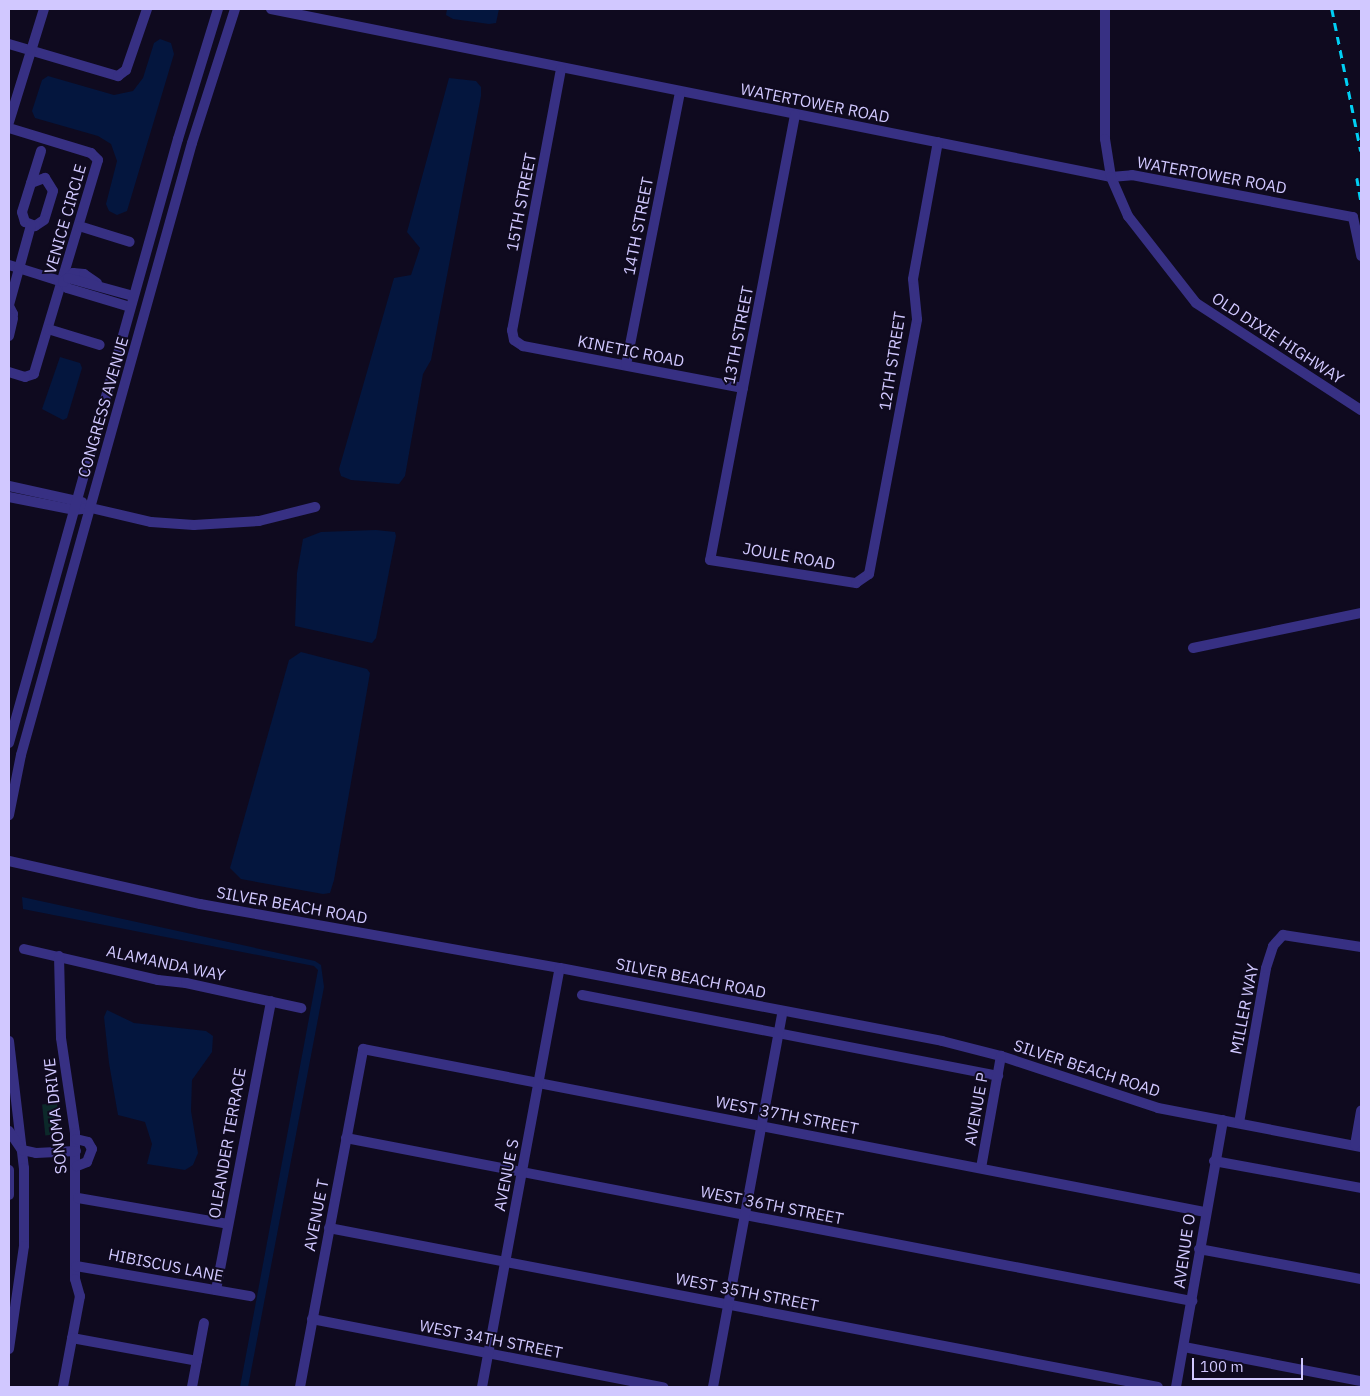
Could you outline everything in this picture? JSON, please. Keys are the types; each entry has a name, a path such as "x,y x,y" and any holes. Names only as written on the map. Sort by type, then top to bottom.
{"street":[{"path":"9,122 44,9"},
{"path":"9,44 118,76 126,70 147,9"},
{"name":"CONGRESS AVENUE","path":"9,744 133,296 218,9"},
{"name":"CONGRESS AVENUE","path":"9,815 22,755 192,143 235,9"},
{"name":"WATERTOWER ROAD","path":"271,9 562,69 1111,177 1132,175 1354,217 1361,256"},
{"name":"OLD DIXIE HIGHWAY","path":"1105,9 1105,139 1111,177 1128,216 1196,303 1361,410"},
{"name":"15TH STREET","path":"514,340 512,330 562,69"},
{"name":"14TH STREET","path":"626,366 680,92"},
{"name":"13TH STREET","path":"710,560 795,114"},
{"name":"VENICE CIRCLE","path":"9,128 88,152 97,157 98,163 65,280 36,368 29,376 9,374"},
{"name":"12TH STREET","path":"862,582 869,574 917,319 913,279 938,142"},
{"path":"31,183 45,178 53,191 44,220 31,225 25,222 22,212 31,183 41,151"},
{"path":"9,336 11,321 9,306 31,225"},
{"path":"79,226 130,242"},
{"path":"9,265 133,296"},
{"path":"65,280 67,288 130,307"},
{"path":"48,329 100,345"},
{"name":"KINETIC ROAD","path":"514,340 523,346 743,388"},
{"path":"9,486 77,499 91,508 151,522 194,525 259,521 315,507"},
{"path":"9,497 74,510 91,508"},
{"name":"JOULE ROAD","path":"710,560 862,582"},
{"path":"1193,648 1361,613"},
{"name":"SILVER BEACH ROAD","path":"9,861 200,904 560,968 942,1041 1001,1056 1158,1108 1358,1146"},
{"name":"MILLER WAY","path":"1239,1123 1266,968 1273,946 1283,935 1361,947"},
{"name":"ALAMANDA WAY","path":"24,948 150,978 301,1008"},
{"name":"SONOMA DRIVE","path":"59,956 61,1038 76,1139 78,1198 76,1266 79,1302 63,1387"},
{"name":"AVENUE S","path":"482,1387 560,968"},
{"path":"582,995 998,1076"},
{"name":"OLEANDER TERRACE","path":"216,1290 271,1001"},
{"path":"713,1387 783,1011"},
{"path":"9,1041 22,1150 24,1246 9,1349"},
{"name":"WEST 37TH STREET","path":"363,1048 1205,1212"},
{"name":"AVENUE T","path":"300,1387 363,1048"},
{"name":"AVENUE P","path":"981,1168 1001,1056"},
{"path":"1358,1146 1361,1111"},
{"name":"AVENUE O","path":"1176,1387 1192,1301 1214,1160 1223,1120"},
{"path":"9,1131 22,1150 36,1153 76,1151"},
{"name":"WEST 36TH STREET","path":"346,1138 1192,1301"},
{"path":"76,1139 88,1142 92,1149 87,1162 77,1166"},
{"path":"1214,1160 1361,1188"},
{"path":"9,1170 9,1195"},
{"path":"78,1198 228,1224"},
{"name":"WEST 35TH STREET","path":"329,1228 1158,1387"},
{"path":"1200,1249 1361,1279"},
{"name":"HIBISCUS LANE","path":"76,1266 250,1296"},
{"name":"WEST 34TH STREET","path":"312,1319 663,1387"},
{"path":"192,1387 204,1324"},
{"path":"72,1338 197,1361"},
{"path":"1184,1347 1361,1381"}],"green space":[{"path":"57,1103 60,1134 45,1135 42,1105"}],"water":[{"path":"447,9 499,9 496,23 489,24 453,19 446,15"},
{"path":"160,39 171,43 174,54 127,211 117,215 109,211 106,204 117,161 111,144 98,136 35,118 32,111 42,80 48,76 114,95 133,91 143,78 154,43"},
{"path":"449,78 476,81 481,87 481,96 431,360 423,374 405,476 399,484 351,480 341,476 339,469 394,278 411,275 420,248 407,232"},
{"path":"60,357 80,363 82,368 67,418 63,420 42,409"},
{"path":"376,530 395,532 396,536 376,638 372,643 295,626 297,573 303,539 321,532"},
{"path":"301,652 367,669 370,673 334,880 330,893 323,894 241,879 230,868 289,660"},
{"path":"22,897 315,961 321,965 324,987 248,1387 240,1387 318,970 314,966 23,909"},
{"path":"107,1010 134,1023 206,1031 213,1036 212,1052 192,1080 191,1111 198,1153 193,1165 185,1170 147,1164 152,1144 145,1122 118,1115 109,1063 104,1017"}],"railway":[{"path":"1332,9 1361,151"},
{"path":"1357,178 1361,200"}]}
